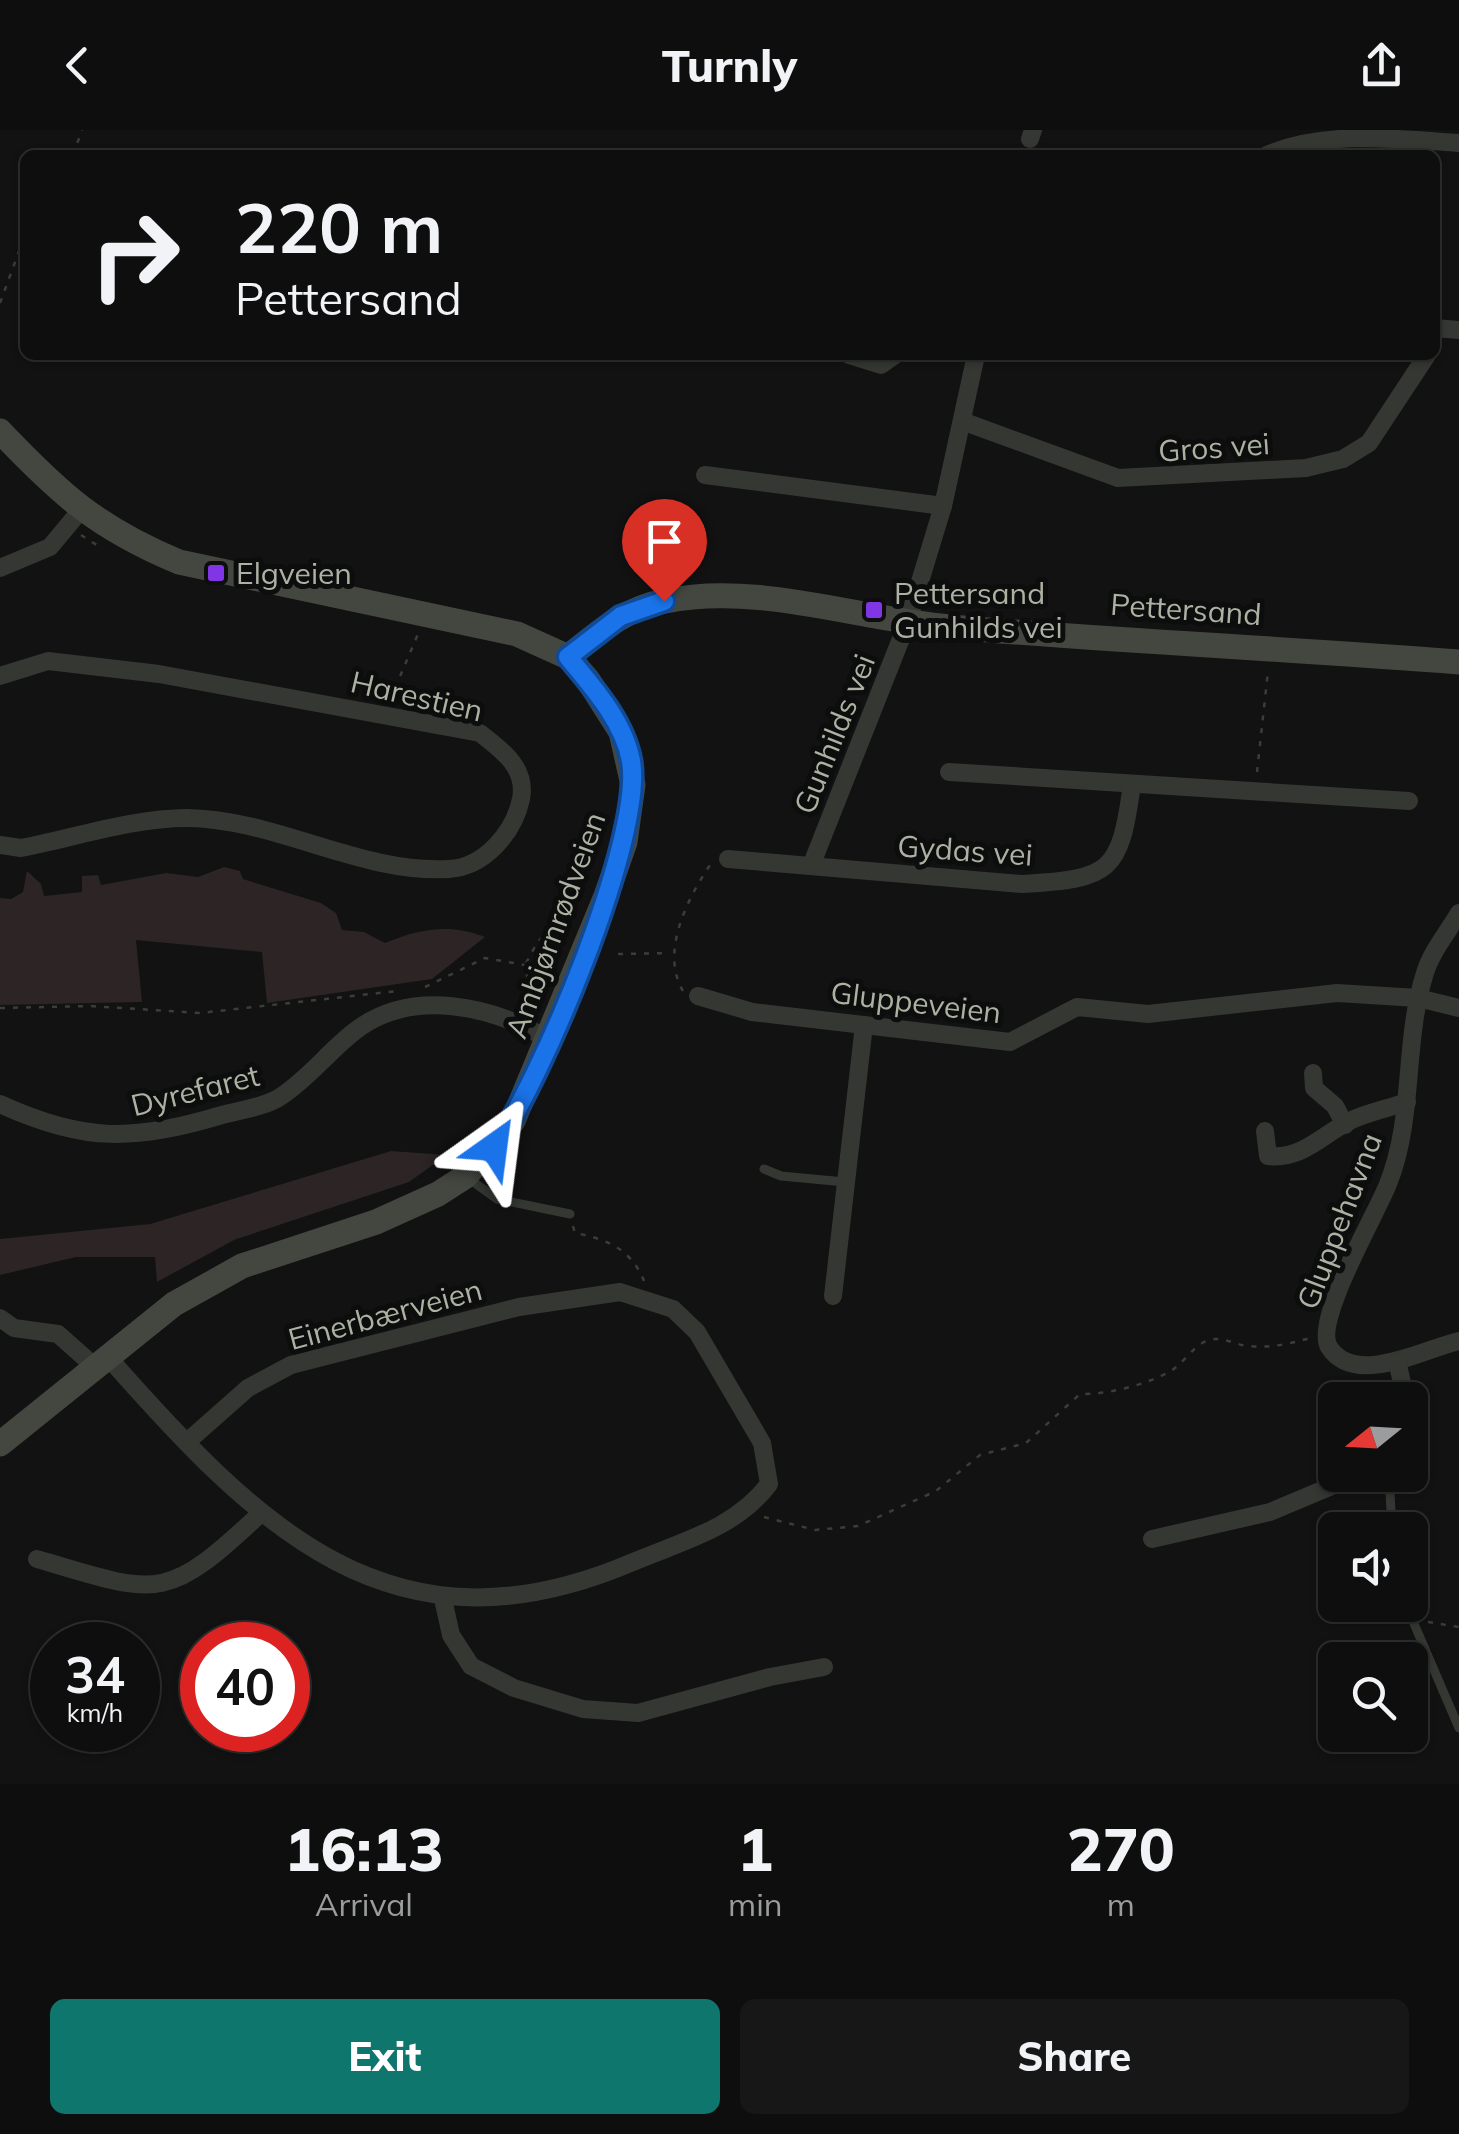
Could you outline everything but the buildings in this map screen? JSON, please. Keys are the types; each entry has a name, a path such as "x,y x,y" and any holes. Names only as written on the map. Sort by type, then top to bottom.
{"street":[{"path":"1279,150 1326,141 1459,143"},
{"path":"862,360 876,365 886,360"},
{"name":"Gunhilds vei","path":"811,866 908,621 943,506 975,360"},
{"name":"Gros vei","path":"962,421 1118,478 1306,468 1344,459 1369,443 1424,360"},
{"path":"0,430 75,519 179,562 518,634 568,657"},
{"path":"705,475 943,506"},
{"path":"0,568 35,557 75,519"},
{"name":"Pettersand","path":"568,657 621,616 650,604 688,598 783,601 908,621 1459,662"},
{"name":"Ambjørnrødveien","path":"0,1444 101,1361 206,1284 280,1251 406,1210 466,1176 513,1121 538,1027 625,842 633,785 630,758 621,732 568,657"},
{"name":"Harestien","path":"0,676 48,661 159,674 480,733 512,759 523,787 516,820 482,858 453,869 408,867 236,822 183,818 21,848 0,845"},
{"path":"949,772 1254,788 1410,801"},
{"name":"Gydas vei","path":"728,859 1022,884 1080,879 1104,869 1118,854 1132,784"},
{"path":"1418,998 1426,968 1459,913"},
{"name":"Gluppeveien","path":"698,996 752,1012 1010,1042 1077,1006 1143,1014 1337,993 1418,998 1459,1008"},
{"name":"Gluppehavna","path":"1418,998 1406,1102 1389,1184 1340,1290 1326,1334 1329,1347 1342,1359 1371,1364 1459,1341"},
{"name":"Dyrefaret","path":"0,1104 34,1120 110,1137 164,1132 278,1098 358,1028 414,1005 489,1012 538,1027"},
{"path":"833,1296 864,1025"},
{"name":"Gluppehavna","path":"1313,1073 1314,1088 1334,1106 1345,1125"},
{"name":"Gluppehavna","path":"1265,1132 1265,1151 1274,1157 1306,1150 1345,1125 1406,1102"},
{"name":"Einerbærveien","path":"188,1442 248,1388 291,1364 519,1307 620,1292 652,1300"},
{"path":"5,1328 58,1334 101,1361 262,1512 324,1558 378,1580 443,1599 546,1593 588,1581 751,1508 769,1484 762,1443 698,1332 673,1309 652,1300"},
{"path":"1397,1360 1402,1382"},
{"path":"1152,1539 1270,1512 1318,1492"},
{"path":"37,1559 112,1581 154,1586 205,1565 262,1512"},
{"path":"443,1599 451,1635 472,1666 514,1688 583,1708 638,1714 770,1676 824,1667"}],"lane":[{"path":"764,1169 781,1176 845,1182"},
{"path":"466,1176 497,1199 570,1214"},
{"path":"1412,1623 1459,1728"}],"path":[{"path":"0,303 20,249"},
{"path":"75,519 106,550"},
{"path":"383,715 418,632"},
{"path":"1254,788 1268,647"},
{"path":"698,996 684,993 676,980 671,953 697,884 711,864 728,859"},
{"path":"538,1027 525,965 538,941 576,912 569,929"},
{"path":"618,954 671,953"},
{"path":"531,954 547,956"},
{"path":"0,1008 90,1006 200,1014 427,987 485,958 525,965"},
{"path":"538,1027 541,996"},
{"path":"570,1214 575,1233 606,1239 636,1261 652,1300"},
{"path":"751,1508 762,1516 815,1530 858,1526 936,1491 980,1455 1026,1443 1080,1394 1100,1395 1152,1379 1171,1371 1204,1342 1222,1338 1246,1346 1284,1345 1326,1334"},
{"path":"1412,1623 1423,1620 1459,1627"}],"shaded area":[{"path":"224,867 240,871 243,879 321,903 336,913 342,930 364,932 385,943 435,930 459,930 485,937 432,979 267,1003 262,952 136,940 142,1002 0,1005 0,898 11,899 23,892 27,871 41,884 44,896 82,892 82,876 98,875 101,885 166,873 198,877"},
{"path":"391,1151 447,1155 409,1182 234,1240 157,1282 155,1257 76,1257 0,1275 0,1239 150,1224"}],"place":[{"name":"Elgveien","path":"216,573"},
{"name":"Pettersand Gunhilds vei","path":"874,610"}],"route":[{"path":"494,1147 513,1121 550,1040 606,896 631,817 630,758 621,732 588,680 568,657 621,616 664,601"}]}
